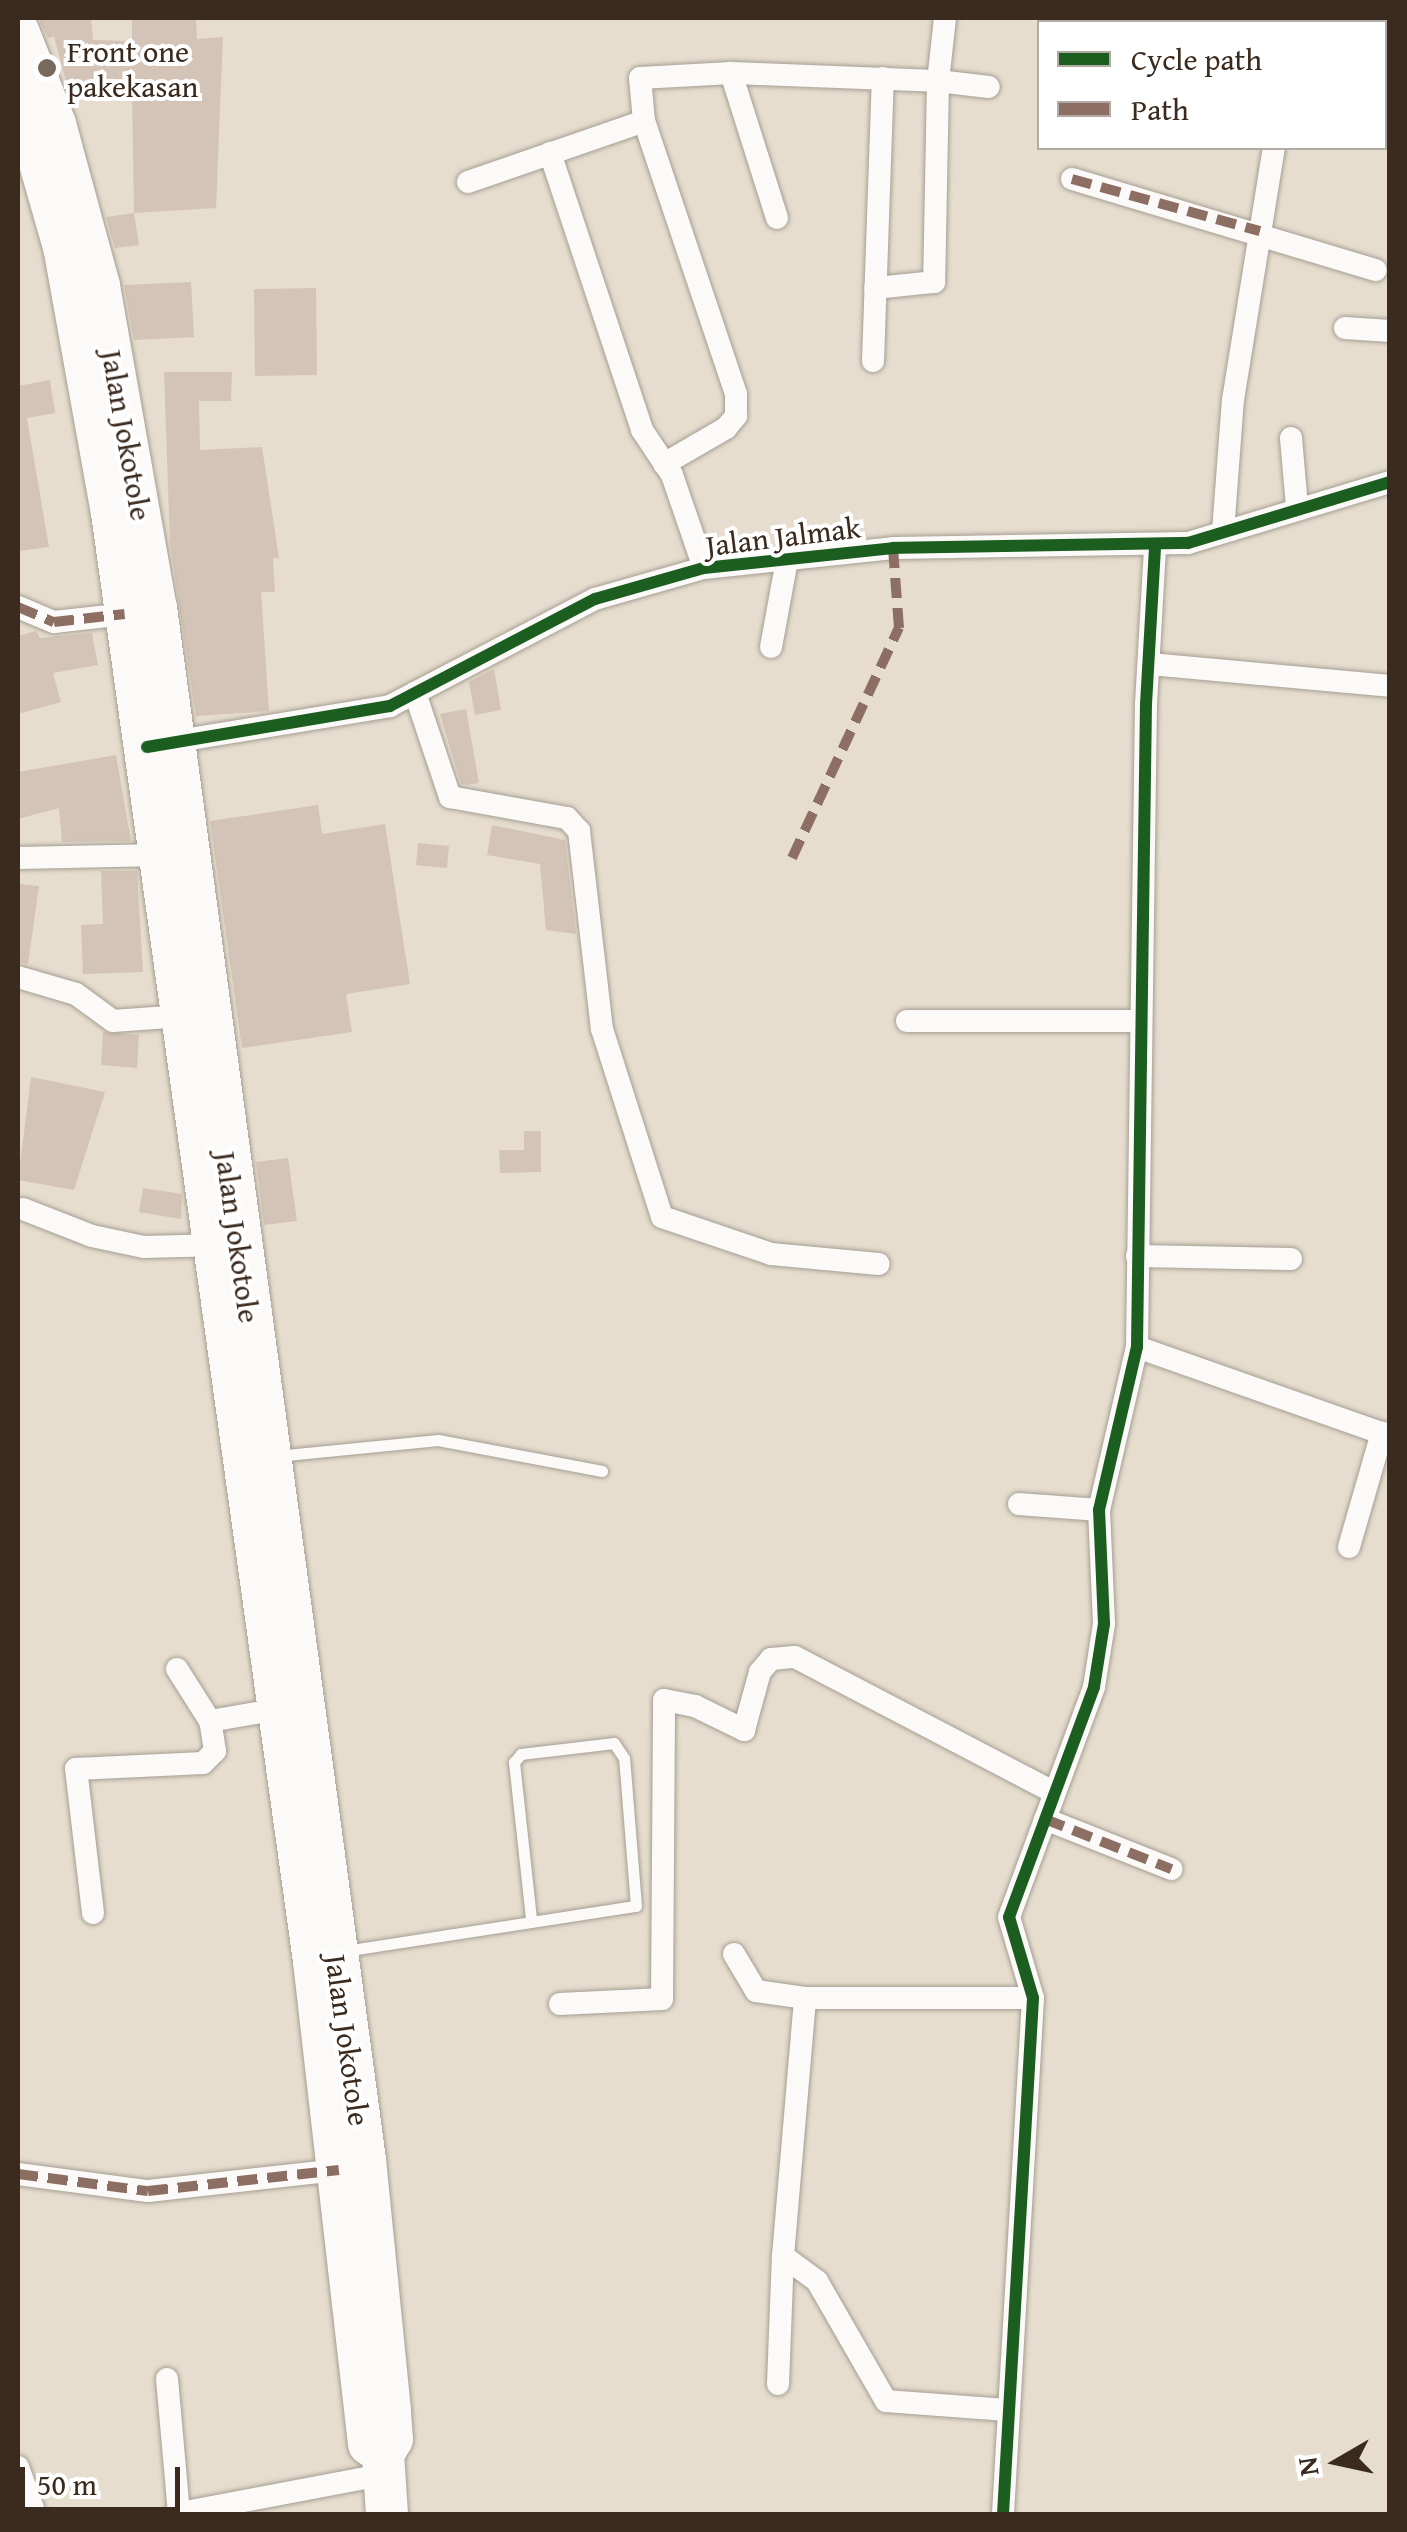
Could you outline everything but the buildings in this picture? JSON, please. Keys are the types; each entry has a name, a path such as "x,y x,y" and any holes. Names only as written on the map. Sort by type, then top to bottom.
{"highway":[{"name":"Jalan Jokotole","path":"18,32 55,124 100,286 156,608 161,856 182,1016 207,1102"},
{"name":"Jalan Jokotole","path":"18,87 80,326 125,614 160,744 227,1245 279,1709 339,2170 392,2439 386,2481"},
{"name":"Jalan Jokotole","path":"227,1245 267,1457 335,1952 363,2280"}],"street":[{"path":"875,288 934,282 938,81 945,18"},
{"path":"664,464 726,428 736,416 736,394 644,121 640,78 731,73 883,78 989,87"},
{"path":"731,73 777,218"},
{"path":"873,361 883,78"},
{"path":"468,182 644,121"},
{"path":"1223,532 1234,400 1274,150"},
{"path":"550,153 642,430 664,464 704,568"},
{"path":"1072,179 1260,231 1376,270"},
{"path":"1344,328 1390,331"},
{"path":"1291,438 1297,507"},
{"name":"Jalan Jalmak","path":"160,744 333,720 416,694 596,599 704,568 893,548 1155,546 1223,532 1390,482"},
{"path":"1003,2514 1006,2410 1030,2131 1008,1917 1094,1687 1104,1624 1099,1510 1137,1347 1140,1021 1155,546"},
{"path":"770,647 787,560"},
{"path":"18,607 54,622 125,614"},
{"path":"1150,664 1390,686"},
{"path":"416,694 450,798 567,818 576,825 602,1029 662,1217 771,1254 879,1264"},
{"path":"18,858 161,856"},
{"path":"18,976 76,994 113,1021 182,1016"},
{"path":"906,1020 1140,1021"},
{"path":"23,1209 78,1232 144,1247 227,1245"},
{"path":"1137,1256 1291,1259"},
{"path":"1137,1347 1386,1435 1349,1547"},
{"path":"1019,1504 1099,1510"},
{"path":"560,2004 662,1999 659,1720 664,1700 695,1706 744,1730 760,1672 770,1660 795,1657 1055,1793"},
{"path":"93,1913 76,1769 203,1764 214,1751 210,1720 177,1669"},
{"path":"210,1720 279,1709"},
{"path":"1044,1820 1171,1869"},
{"path":"734,1954 756,1991 805,1998 1019,1998"},
{"path":"778,2384 782,2256 805,1998"},
{"path":"18,2174 148,2191 339,2170"},
{"path":"782,2256 817,2280 874,2390 886,2401 1006,2410"},
{"path":"168,2379 177,2514 386,2481"},
{"path":"18,2467 35,2514"}],"lane":[{"path":"267,1457 438,1440 602,1470"},
{"path":"335,1952 531,1918 616,1913 636,1906 624,1758 614,1742 521,1754 514,1762 531,1918"}],"marked path":[{"path":"1072,179 1260,231"},
{"path":"792,858 899,628 893,548"},
{"path":"18,607 54,622 125,614"},
{"path":"1045,1819 1171,1869"},
{"path":"18,2174 148,2191 339,2170"}],"cycle path":[{"path":"147,747 390,706 595,599 704,568 893,548 1188,543 1390,482"},
{"path":"1003,2514 1033,1998 1009,1917 1094,1687 1104,1624 1099,1510 1137,1347 1146,704 1155,546"}],"place":[{"name":"Front one pakekasan","path":"47,68"}]}
